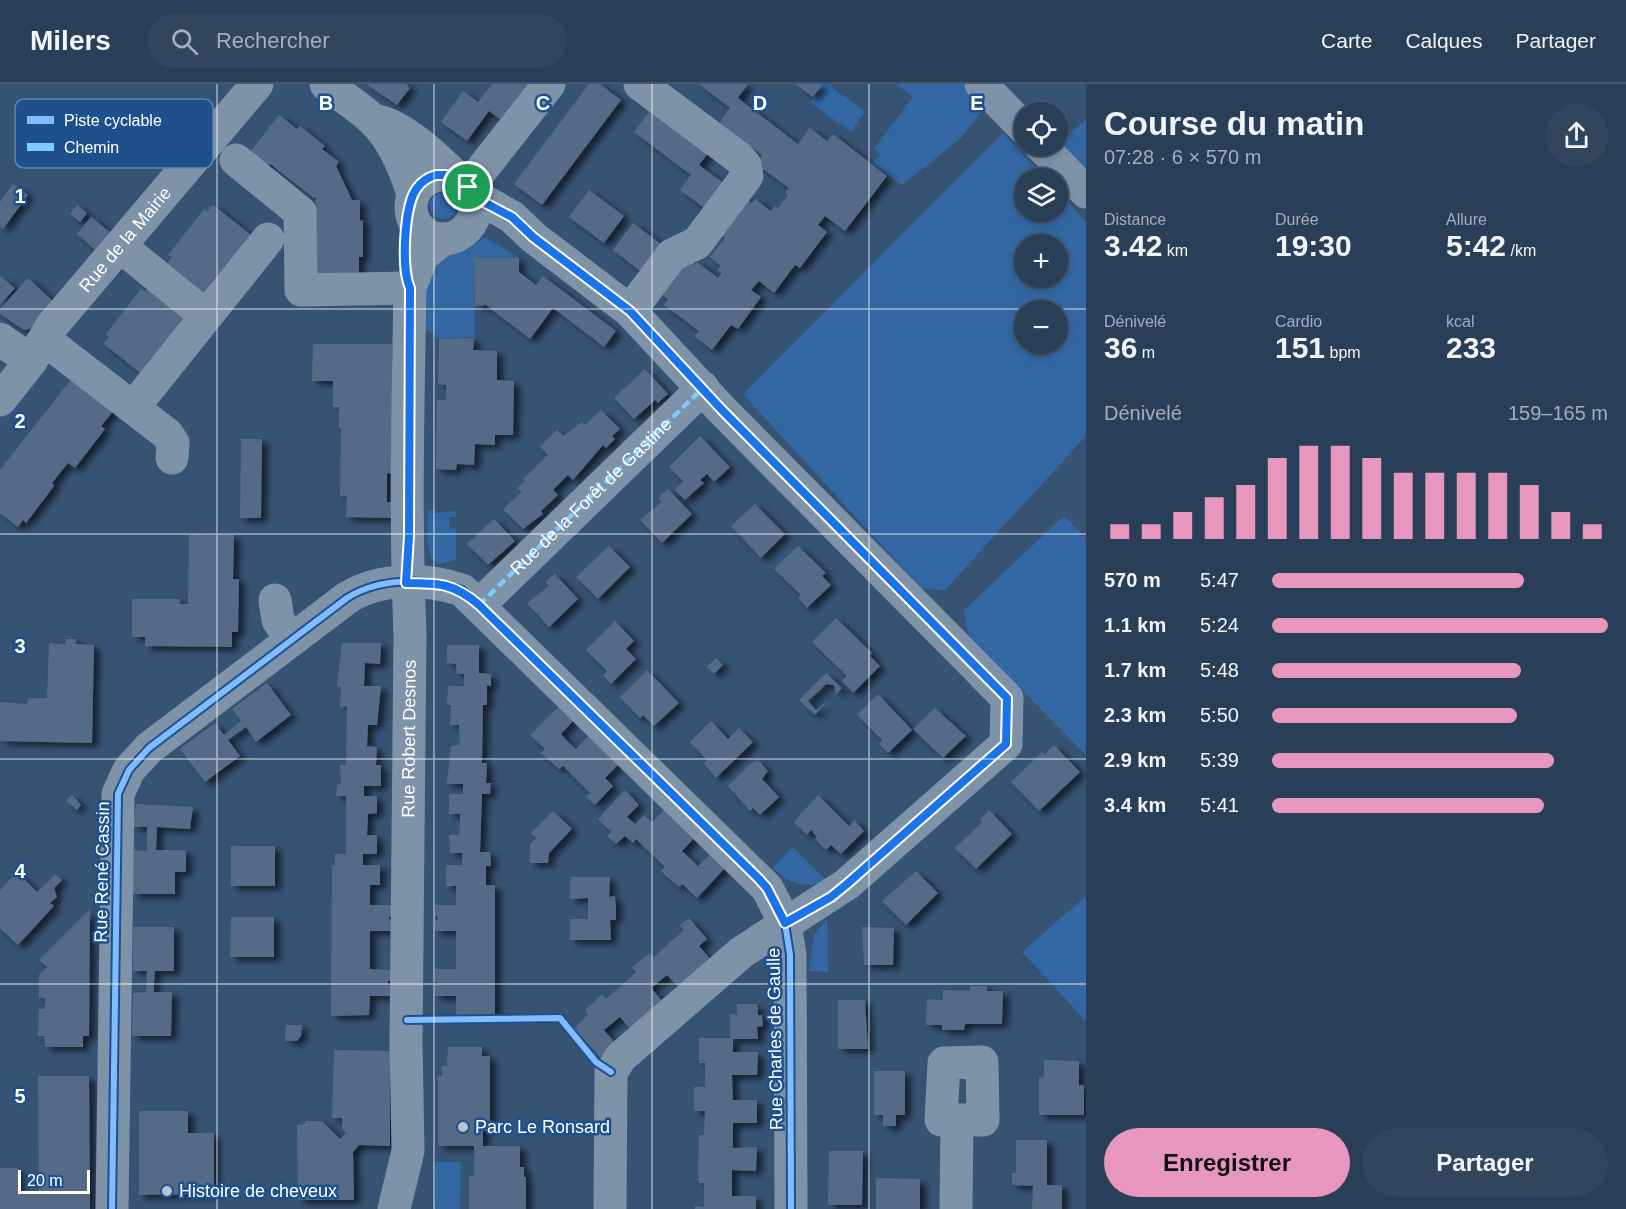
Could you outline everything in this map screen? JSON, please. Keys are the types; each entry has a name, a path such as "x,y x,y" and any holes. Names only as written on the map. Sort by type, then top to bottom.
{"street":[{"name":"Rue de la Mairie","path":"213,136 257,84"},
{"path":"326,84 374,120 385,133 402,164 412,202 413,220 423,232 455,233 494,225 533,237"},
{"path":"466,186 549,84"},
{"path":"630,311 672,255 697,243 743,181 747,170 739,158 640,84"},
{"path":"981,84 1014,118"},
{"path":"374,120 386,122 403,134 466,186 475,211 455,233"},
{"path":"1051,156 1086,192"},
{"path":"236,160 300,212 301,290 410,288"},
{"name":"Rue de la Mairie","path":"0,400 38,351 51,327 186,168"},
{"path":"412,202 418,186 431,177 447,175 512,217 533,237 630,311 1007,698 1006,744 847,884 831,897 785,923 742,952 621,1057 611,1072 610,1209"},
{"name":"Rue Robert Desnos","path":"410,288 405,276 404,251 412,202"},
{"name":"Rue Robert Desnos","path":"397,1198 408,1151 406,1043 410,634 406,583 409,536 410,288 422,256 455,233"},
{"path":"144,394 268,239"},
{"path":"120,246 207,316"},
{"path":"0,339 38,351 167,434 173,443 172,458"},
{"name":"Rue de la Forêt de Gastine","path":"479,605 703,388"},
{"name":"Rue Charles de Gaulle","path":"406,583 448,585 462,590 767,888 785,923 792,986 791,1209"},
{"name":"Rue René Cassin","path":"112,1209 118,794 129,770 149,748 356,592 378,585 406,583"},
{"path":"275,600 278,620 291,640"},
{"path":"956,1209 957,1120"}],"shaded area":[{"path":"823,84 833,84 831,87 865,112 851,132 810,102"},
{"path":"896,84 964,84 986,105 961,138 902,185 871,163 881,155 874,149 913,97"},
{"path":"1086,119 1086,177 1068,156 1068,135"},
{"path":"1003,133 1014,145 1014,156 1024,156 1036,168 1014,168 1014,222 1068,222 1068,202 1086,222 1086,436 944,591 921,588 743,394"},
{"path":"443,193 452,197 456,206 452,215 443,219 434,215 430,206 434,197"},
{"path":"485,237 519,258 474,258 475,337 439,339 426,329 427,273 434,272 434,262 442,257 466,251"},
{"path":"428,510 435,510 435,513 456,511 456,517 449,517 449,528 456,529 456,560 439,564 431,558 427,541"},
{"path":"1064,516 1086,538 1086,755 968,635 964,610"},
{"path":"793,847 828,882 812,885 798,884 773,868"},
{"path":"1086,896 1086,1021 1022,952"},
{"path":"827,919 828,972 809,971 814,935"},
{"path":"435,1162 461,1162 460,1209 434,1209"}],"building":[{"path":"366,84 406,84 410,88 397,105"},
{"path":"492,84 532,84 504,122 489,111 467,141 441,122 463,91 478,102"},
{"path":"589,84 600,84 621,100 542,205 514,184"},
{"path":"699,84 748,84 738,98 798,144 810,128 827,141 833,134 887,176 845,231 825,216 818,225 827,232 800,268 795,265 774,293 759,281 751,290 761,297 738,329 731,325 712,350 694,336 699,331 664,305 668,299 657,291 683,256 695,264 697,262 718,278 722,273 717,270 721,266 710,257 725,238 713,229 739,194 751,203 755,199 771,211 775,206 778,208 788,195 785,193 789,188 756,164 762,155 719,123 730,108"},
{"path":"795,84 823,84 813,97"},
{"path":"651,109 709,152 699,165 729,187 710,212 680,190 691,175 634,132"},
{"path":"279,115 297,129 300,126 325,146 322,149 339,162 336,166 352,200 360,200 360,221 363,220 363,257 359,257 359,278 310,278 316,197 314,198 270,164 266,170 247,156"},
{"path":"13,184 28,195 3,229 0,226 0,202"},
{"path":"589,190 624,216 604,243 569,217"},
{"path":"77,205 87,213 80,222 70,214"},
{"path":"213,205 254,237 207,296 167,264 172,257 168,255 204,209 207,211"},
{"path":"91,217 110,232 95,250 77,234"},
{"path":"633,223 669,250 648,277 613,250"},
{"path":"474,258 519,258 519,272 536,285 543,276 616,331 604,347 553,308 530,339 486,305 475,306"},
{"path":"0,276 15,288 0,305"},
{"path":"28,278 53,301 30,329 24,330 0,314 0,309"},
{"path":"150,285 191,317 144,376 104,344 109,337 106,334 141,289 145,292"},
{"path":"474,338 473,350 497,351 497,380 514,381 513,435 495,435 495,445 475,444 474,465 457,464 456,470 436,469 437,400 446,400 446,385 438,384 439,339"},
{"path":"313,344 392,344 393,474 387,473 387,502 392,502 392,518 346,517 347,496 340,496 339,407 333,407 333,381 312,381"},
{"path":"645,369 668,394 658,403 655,400 634,419 614,398"},
{"path":"73,377 115,409 101,426 105,429 75,468 68,463 26,523 23,520 18,527 0,513 0,470"},
{"path":"601,410 620,429 612,436 615,439 606,448 603,445 573,480 568,475 553,490 558,495 541,511 543,514 523,529 503,509 522,492 517,488 525,481 523,479 548,455 540,447 557,430 563,436 582,422 585,425"},
{"path":"700,436 730,467 714,482 707,474 700,480 704,483 685,500 675,490 683,481 669,467"},
{"path":"241,439 262,439 261,518 240,518"},
{"path":"668,489 692,514 662,543 640,520 662,502 658,498"},
{"path":"755,504 785,534 761,558 731,526"},
{"path":"494,519 515,541 488,565 467,544"},
{"path":"189,534 234,535 233,579 239,579 238,632 232,632 232,647 145,646 145,637 132,637 132,599 180,599 180,604 188,604"},
{"path":"609,546 630,567 598,599 576,577"},
{"path":"798,546 826,573 822,576 831,585 807,608 798,598 801,595 774,569"},
{"path":"555,574 578,599 549,627 527,603 549,586 545,582"},
{"path":"836,618 872,653 870,656 880,666 853,693 842,681 847,676 812,642"},
{"path":"615,621 634,641 626,649 636,659 611,684 603,675 607,671 586,650"},
{"path":"66,639 76,639 76,644 94,645 92,743 0,741 0,702 27,704 28,698 47,698 49,643 65,644"},
{"path":"342,643 381,643 380,664 365,663 364,686 381,686 377,725 368,725 367,746 377,747 376,765 381,765 381,786 364,786 364,796 377,796 377,813 368,814 367,835 377,835 377,854 363,854 363,865 380,865 380,885 370,885 370,905 392,905 391,916 388,918 391,920 391,931 370,931 370,969 391,970 391,981 388,981 388,984 391,985 391,996 370,996 369,1015 331,1016 332,865 335,866 335,854 346,854 346,796 336,796 337,785 341,784 340,765 346,765 347,706 340,707 341,687 337,686"},
{"path":"447,645 479,645 479,673 491,674 491,686 487,686 487,705 483,705 482,763 487,763 486,783 491,783 490,794 482,794 480,852 490,852 491,866 486,866 486,885 495,885 495,1015 456,1015 456,996 435,996 435,984 438,983 435,981 435,969 456,969 456,931 435,931 435,920 438,920 438,916 435,916 435,905 456,905 456,886 446,886 446,865 462,865 462,853 450,853 449,835 459,835 460,814 449,814 449,794 463,794 463,784 447,784 451,746 460,745 459,725 450,725 451,705 447,705 448,686 464,686 464,674 457,674 456,664 447,663"},
{"path":"716,658 723,665 714,674 707,667"},
{"path":"647,670 679,703 654,726 643,715 640,718 620,697"},
{"path":"826,673 842,688 836,694 834,685 826,684 808,701 816,710 828,701 815,715 799,700"},
{"path":"267,683 291,715 256,742 246,727 228,740 240,756 205,782 180,749 215,723 224,735 241,721 232,709"},
{"path":"878,694 912,730 888,753 879,744 882,740 857,715"},
{"path":"558,707 573,721 561,734 568,742 576,749 589,736 618,765 605,778 613,786 595,805 586,797 590,793 563,766 559,769 541,753 545,749 530,735"},
{"path":"935,708 966,736 943,758 913,729"},
{"path":"711,721 728,739 739,728 753,742 716,778 704,763 707,760 690,742"},
{"path":"1054,745 1080,772 1039,811 1011,782 1042,752 1044,755"},
{"path":"758,760 768,771 762,779 779,797 760,815 753,808 750,811 728,786 749,765"},
{"path":"625,790 639,805 627,817 635,824 644,815 652,822 665,809 694,838 682,851 698,866 710,854 725,868 697,898 682,884 679,887 661,871 665,867 636,839 633,843 625,836 616,844 607,836 611,832 598,819"},
{"path":"72,795 81,805 77,810 66,801"},
{"path":"818,795 849,826 854,820 864,831 841,854 831,845 826,850 815,839 817,837 811,830 807,835 794,822"},
{"path":"136,804 193,807 190,829 157,827 156,850 186,850 186,872 175,872 175,894 133,894 133,850 147,851 147,827 133,827"},
{"path":"989,810 1012,834 976,869 955,848 982,822 980,820"},
{"path":"553,811 572,829 549,853 548,863 530,863 530,844 536,838 531,833"},
{"path":"231,846 275,846 275,886 231,886"},
{"path":"916,871 938,893 906,925 882,901"},
{"path":"17,872 37,892 55,874 62,880 54,888 57,897 50,903 54,906 18,945 0,928 0,890"},
{"path":"570,877 610,877 609,897 615,896 616,908 616,920 610,920 611,940 570,940 570,919 588,919 588,898 570,899"},
{"path":"90,909 89,1036 83,1036 83,1047 45,1047 44,1036 38,1036 39,1009 45,1009 45,998 39,998 39,975 47,967 39,960"},
{"path":"231,917 274,917 274,957 230,957"},
{"path":"689,918 707,939 699,946 711,960 679,988 667,975 651,988 663,1002 631,1030 620,1017 604,1030 616,1044 600,1057 574,1028 588,1015 585,1010 602,995 606,999 621,986 636,972 632,967 650,953 654,957 684,930 680,925"},
{"path":"133,927 174,927 174,971 155,971 154,981 154,992 172,992 171,1036 132,1036 133,993 146,992 147,971 133,971"},
{"path":"862,927 894,928 893,965 864,965"},
{"path":"970,986 987,986 987,991 1003,991 1002,1024 965,1024 964,1030 942,1030 942,1025 926,1025 927,999 943,1000 943,990 970,991"},
{"path":"838,1000 865,1000 868,1049 838,1049"},
{"path":"737,1004 757,1004 758,1015 762,1015 763,1026 757,1027 758,1039 733,1039 733,1052 758,1052 757,1075 732,1075 733,1100 757,1100 757,1123 733,1123 733,1148 757,1147 756,1171 732,1170 732,1196 756,1196 756,1209 695,1209 695,1206 704,1207 704,1183 699,1183 698,1170 699,1135 704,1135 705,1111 694,1111 694,1087 705,1087 705,1063 699,1063 699,1038 730,1038 730,1014 737,1015"},
{"path":"286,1025 302,1025 301,1036 297,1041 285,1041"},
{"name":"Parc Le Ronsard","path":"448,1047 482,1047 482,1056 490,1056 490,1122 488,1122 488,1131 483,1131 483,1146 520,1146 520,1167 524,1167 524,1177 526,1177 526,1209 469,1209 469,1176 474,1176 474,1146 438,1146 438,1076 442,1076 442,1066 447,1066"},
{"path":"334,1050 390,1051 390,1146 359,1145 353,1152 354,1200 298,1200 297,1125 305,1124 305,1121 322,1121 340,1139 346,1133 342,1129 342,1118 332,1118"},
{"path":"1044,1060 1079,1061 1079,1085 1084,1085 1084,1115 1039,1115 1039,1077 1044,1078"},
{"path":"874,1071 905,1071 905,1115 896,1115 896,1126 883,1126 883,1115 874,1115"},
{"path":"38,1076 89,1076 90,1209 0,1209 0,1168 18,1168 18,1194 39,1194"},
{"path":"139,1111 188,1111 188,1133 214,1133 214,1194 139,1195"},
{"path":"1016,1140 1047,1140 1047,1185 1062,1185 1062,1209 1032,1209 1033,1186 1012,1185 1012,1173 1016,1173"},
{"path":"829,1151 863,1151 862,1205 828,1205"},
{"path":"876,1178 920,1179 920,1209 876,1209"}],"marked path":[{"path":"479,605 703,388"}],"cycle path":[{"path":"112,1209 118,794 129,770 149,748 347,598 374,586 404,582 434,583 462,590 767,888 785,923 790,955 791,1209"},
{"path":"407,1020 560,1018 596,1062 611,1072"}],"place":[{"name":"Parc Le Ronsard","path":"463,1127"},
{"name":"Histoire de cheveux","path":"167,1191"}],"route":[{"path":"436,175 447,175 457,178 468,187 476,198 512,217 533,237 630,311 722,410 1007,698 1006,744 831,897 785,923 767,888 758,878 479,605 462,590 448,585 406,583 409,536 410,288 405,276 406,230 413,194 418,186 427,179 436,175"}]}
